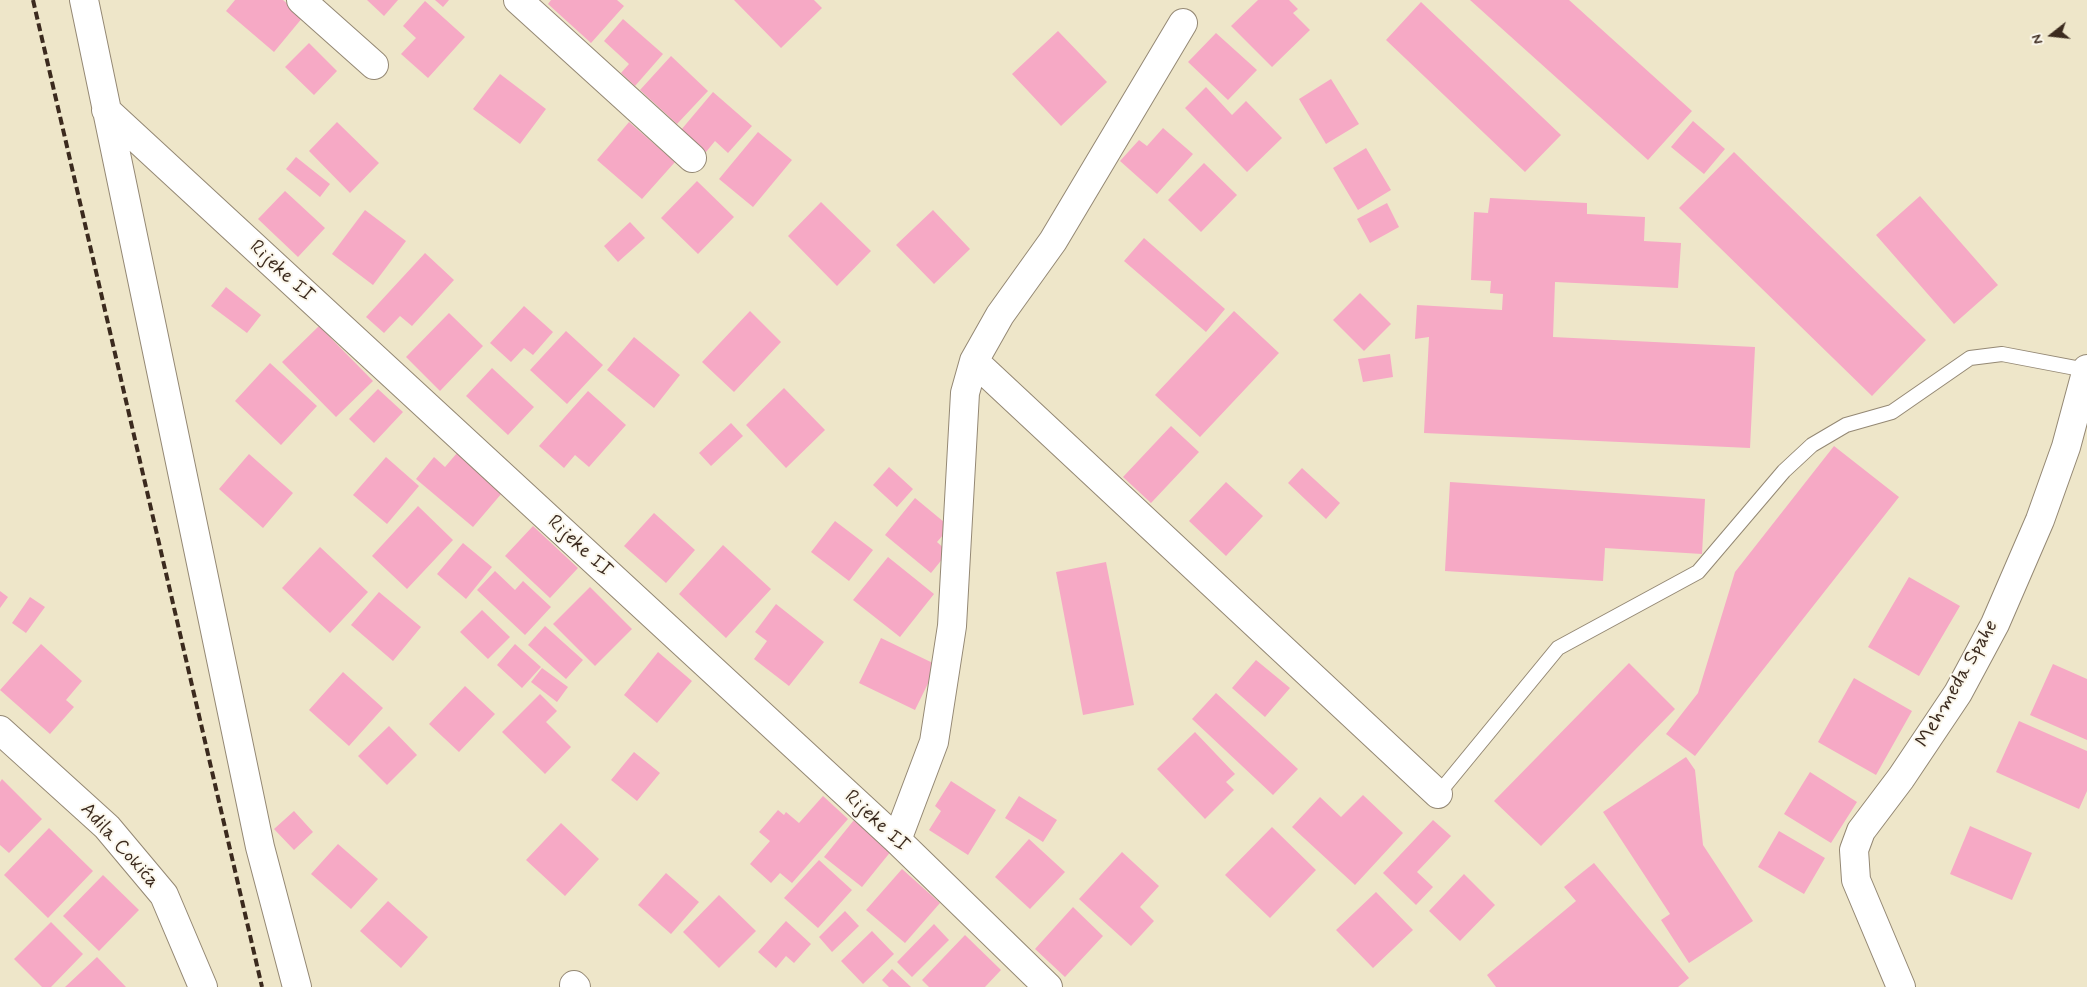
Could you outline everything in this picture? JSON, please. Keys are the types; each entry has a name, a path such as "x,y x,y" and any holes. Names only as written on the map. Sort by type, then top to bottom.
{"street":[{"path":"84,0 260,847 297,987"},
{"path":"301,0 374,65"},
{"path":"518,0 692,158"},
{"path":"897,840 934,742 952,626 965,393 974,361 1000,315 1053,241 1182,23"},
{"name":"Rijeke II","path":"106,110 897,840 1048,987"},
{"path":"974,361 1438,794"},
{"name":"Mehmeda Spahe","path":"1901,987 1856,880 1854,850 1861,831 1901,778 1958,693 1995,624 2040,520 2066,447 2087,369"},
{"name":"Adila Cokića","path":"0,730 107,827 164,895 203,987"}],"lane":[{"path":"1438,794 1558,648 1698,572 1784,471 1812,444 1846,425 1892,412 1970,358 2002,354 2087,369"}],"building":[{"path":"235,0 283,0 303,17 274,52 226,11"},
{"path":"367,0 398,0 384,16"},
{"path":"435,0 449,0 443,7"},
{"path":"551,0 617,0 624,6 591,43 548,4"},
{"path":"734,0 814,0 822,8 781,48"},
{"path":"1258,0 1289,0 1298,9 1293,13 1310,30 1272,67 1231,26"},
{"path":"1470,0 1569,0 1692,111 1648,160"},
{"path":"425,1 465,37 428,78 401,54 416,38 403,26"},
{"path":"1421,2 1561,135 1525,172 1386,40"},
{"path":"623,19 663,54 635,86 621,73 629,64 604,41"},
{"path":"1058,31 1107,82 1061,126 1012,74"},
{"path":"1216,33 1257,70 1228,100 1188,62"},
{"path":"309,43 337,71 314,95 285,67"},
{"path":"671,56 708,91 677,124 640,90"},
{"path":"500,74 546,109 520,144 473,109"},
{"path":"1331,79 1359,124 1326,144 1299,99"},
{"path":"1206,87 1232,115 1246,101 1282,138 1247,172 1185,108"},
{"path":"713,92 752,126 728,153 715,141 706,152 681,130"},
{"path":"1693,121 1725,149 1704,174 1671,147"},
{"path":"337,122 379,163 350,193 309,151"},
{"path":"629,122 675,162 642,199 597,160"},
{"path":"1163,128 1193,154 1157,194 1120,161 1139,140 1147,146"},
{"path":"758,132 792,160 753,207 719,179"},
{"path":"1366,148 1391,190 1358,210 1333,168"},
{"path":"1734,152 1926,340 1872,396 1679,208"},
{"path":"296,157 330,184 320,197 286,169"},
{"path":"1204,163 1237,195 1201,232 1168,200"},
{"path":"697,181 734,217 698,254 661,218"},
{"path":"285,191 325,228 298,257 258,219"},
{"path":"1920,196 1998,285 1954,324 1876,235"},
{"path":"1490,198 1587,203 1587,214 1645,217 1644,241 1681,243 1678,288 1555,282 1553,337 1755,347 1750,448 1424,433 1429,337 1415,339 1417,305 1502,310 1503,294 1490,293 1491,281 1471,280 1474,212 1488,213"},
{"path":"821,202 871,251 837,286 788,236"},
{"path":"1387,203 1399,227 1370,243 1357,219"},
{"path":"365,210 406,241 373,285 332,254"},
{"path":"933,210 970,249 934,284 896,245"},
{"path":"630,222 645,238 618,262 604,246"},
{"path":"1144,238 1225,309 1206,332 1124,261"},
{"path":"425,253 454,280 412,326 400,316 384,333 366,317"},
{"path":"226,287 261,315 247,333 211,306"},
{"path":"1360,293 1391,324 1364,351 1333,320"},
{"path":"524,306 553,332 533,355 524,348 511,362 490,343"},
{"path":"750,311 781,342 734,392 702,362"},
{"path":"1234,311 1279,353 1200,437 1155,395"},
{"path":"449,313 483,346 440,391 406,357"},
{"path":"319,326 373,381 336,417 282,362"},
{"path":"566,331 603,365 567,404 530,370"},
{"path":"634,337 680,375 654,408 607,370"},
{"path":"1390,354 1393,377 1363,382 1358,359"},
{"path":"270,363 317,406 281,445 235,401"},
{"path":"492,368 534,407 508,435 466,396"},
{"path":"784,388 825,430 786,468 746,425"},
{"path":"378,389 403,412 374,443 349,419"},
{"path":"588,391 626,425 589,467 575,455 564,468 539,446"},
{"path":"731,423 743,436 711,466 699,453"},
{"path":"1171,426 1199,452 1151,503 1123,477"},
{"path":"1834,446 1899,497 1695,756 1666,734 1698,693 1735,572"},
{"path":"457,453 502,493 473,527 416,479 434,457 445,467"},
{"path":"249,454 293,493 263,528 219,489"},
{"path":"386,457 419,486 387,524 353,495"},
{"path":"889,467 913,489 897,507 873,485"},
{"path":"1302,468 1340,503 1326,519 1288,483"},
{"path":"1226,482 1263,516 1226,556 1189,521"},
{"path":"1450,482 1705,499 1702,554 1605,548 1603,581 1445,571"},
{"path":"915,498 950,527 937,542 948,552 931,573 885,535"},
{"path":"418,506 453,540 407,589 372,556"},
{"path":"654,513 695,550 666,583 624,546"},
{"path":"835,521 873,550 849,581 811,552"},
{"path":"533,526 578,568 550,598 505,556"},
{"path":"463,543 492,567 466,599 437,574"},
{"path":"723,545 771,589 726,638 679,594"},
{"path":"320,547 368,592 330,633 282,588"},
{"path":"888,557 934,594 900,637 853,600"},
{"path":"1106,562 1134,705 1083,715 1056,572"},
{"path":"495,571 515,590 523,581 551,607 525,635 477,590"},
{"path":"1909,577 1960,606 1919,676 1868,647"},
{"path":"590,587 632,629 595,666 553,624"},
{"path":"0,591 8,597 0,608"},
{"path":"379,592 421,627 393,661 351,625"},
{"path":"30,597 45,607 26,633 12,623"},
{"path":"776,604 824,642 789,686 754,659 767,641 755,632"},
{"path":"482,610 510,637 488,659 460,632"},
{"path":"545,626 583,660 566,679 528,645"},
{"path":"881,638 937,665 915,710 859,683"},
{"path":"41,644 82,681 66,700 74,707 50,734 0,690"},
{"path":"515,644 541,667 522,688 497,665"},
{"path":"658,652 692,681 657,723 624,695"},
{"path":"1256,660 1290,688 1265,717 1232,688"},
{"path":"1629,663 1675,709 1541,846 1494,801"},
{"path":"2053,664 2087,679 2087,740 2030,715"},
{"path":"542,668 568,687 557,702 531,682"},
{"path":"343,672 383,708 349,746 309,710"},
{"path":"1854,678 1912,711 1876,775 1818,742"},
{"path":"465,686 495,714 459,752 429,724"},
{"path":"1216,693 1298,769 1273,795 1192,719"},
{"path":"540,694 557,711 546,722 571,747 545,774 502,732"},
{"path":"2019,721 2087,751 2087,791 2079,809 1996,772"},
{"path":"389,726 417,755 387,785 358,756"},
{"path":"1195,732 1235,774 1226,782 1234,790 1205,819 1157,769"},
{"path":"634,752 660,773 637,801 611,780"},
{"path":"1686,757 1695,770 1703,845 1753,921 1689,963 1661,920 1670,914 1603,812"},
{"path":"1810,772 1857,802 1831,843 1784,814"},
{"path":"2,779 42,819 9,853 0,845 0,782"},
{"path":"951,781 996,810 968,855 929,830 941,811 935,806"},
{"path":"1363,795 1403,833 1355,885 1292,827 1320,797 1341,817"},
{"path":"823,796 848,819 792,883 780,873 771,883 750,864 770,841 759,832 778,810 784,815 786,812 799,823"},
{"path":"1019,796 1057,820 1043,842 1005,818"},
{"path":"294,811 313,832 294,850 274,829"},
{"path":"854,820 892,850 862,887 824,857"},
{"path":"1433,820 1451,836 1417,872 1433,887 1416,905 1383,873"},
{"path":"561,823 599,859 565,896 526,860"},
{"path":"1970,826 2032,853 2012,900 1950,874"},
{"path":"1272,827 1316,870 1270,918 1225,875"},
{"path":"49,828 93,871 48,918 4,875"},
{"path":"1779,831 1825,858 1804,894 1758,867"},
{"path":"1029,839 1065,872 1030,909 995,877"},
{"path":"338,844 378,879 351,909 311,874"},
{"path":"1122,852 1159,886 1140,907 1154,921 1131,946 1079,899"},
{"path":"819,860 852,890 818,928 784,898"},
{"path":"1594,863 1689,978 1678,987 1496,987 1487,975 1576,901 1564,887"},
{"path":"902,869 940,903 905,943 866,910"},
{"path":"666,873 699,902 671,934 638,905"},
{"path":"1464,874 1495,905 1460,941 1429,911"},
{"path":"103,875 139,910 99,951 63,916"},
{"path":"1376,892 1413,930 1373,968 1336,930"},
{"path":"719,895 756,931 719,968 683,932"},
{"path":"388,901 428,937 401,968 360,931"},
{"path":"1073,907 1103,936 1065,977 1035,949"},
{"path":"845,911 859,926 832,952 819,937"},
{"path":"786,921 811,944 794,963 786,956 776,968 758,952"},
{"path":"51,922 83,954 51,987 42,987 14,959"},
{"path":"934,924 949,940 912,977 897,962"},
{"path":"872,931 894,954 863,984 841,961"},
{"path":"965,935 1001,970 985,987 929,987 922,980"},
{"path":"97,957 126,987 65,987"},
{"path":"892,969 911,987 889,987 882,980"}],"railway":[{"path":"33,0 262,987"}]}
